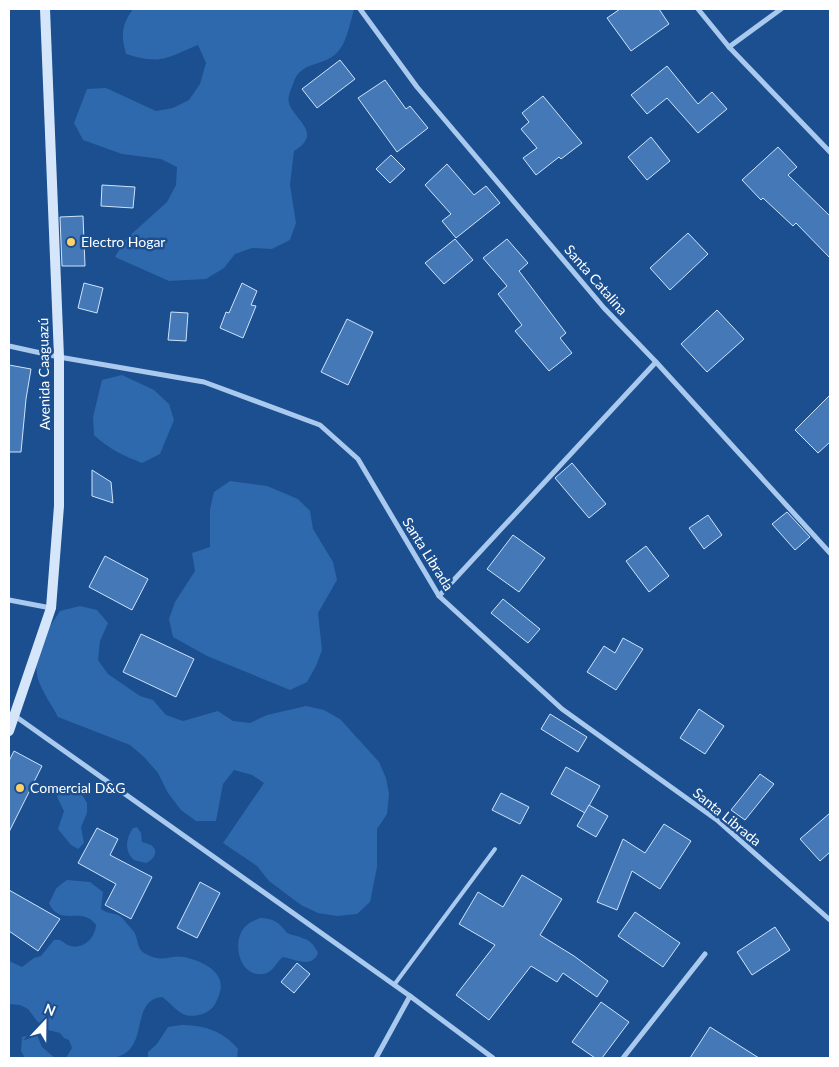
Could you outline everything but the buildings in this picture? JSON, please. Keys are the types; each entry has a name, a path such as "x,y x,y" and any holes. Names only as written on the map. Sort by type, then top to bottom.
{"street":[{"name":"Avenida Caaguazú","path":"9,732 51,608 59,506 59,357 54,272 45,9"},
{"name":"Santa Catalina","path":"360,9 430,102 604,308 656,362 830,553"},
{"path":"698,9 729,47 830,152"},
{"path":"729,47 781,9"},
{"name":"Santa Librada","path":"9,346 59,357 204,382 320,425 358,459 439,596 562,709 717,820 830,920"},
{"path":"439,596 656,362"},
{"path":"9,600 51,608"},
{"path":"15,716 410,996 493,1058"},
{"path":"623,1058 705,954"},
{"path":"376,1058 410,996"}],"lane":[{"path":"394,985 495,849"}],"shaded area":[{"path":"133,9 354,9 347,35 340,49 328,59 302,70 293,84 288,99 292,109 307,132 307,138 303,144 294,151 290,185 296,223 290,240 272,249 252,248 235,254 224,268 206,279 169,281 115,257 125,240 167,202 176,185 177,167 161,159 122,154 83,140 74,123 87,89 106,88 156,111 173,108 189,100 200,84 206,63 198,45 171,56 156,59 126,54 123,31"},
{"path":"122,375 154,390 169,404 174,420 160,454 142,463 117,452 94,435 93,417 102,380"},
{"path":"230,481 267,486 298,499 310,511 313,529 333,562 337,580 318,613 322,650 307,682 290,690 207,656 173,637 169,619 175,602 195,571 192,553 210,547 210,509 214,492"},
{"path":"80,606 97,610 108,623 100,641 98,660 108,674 140,696 153,700 166,715 183,721 218,711 233,721 250,723 267,715 306,706 324,710 340,719 379,762 386,778 389,794 387,814 377,829 377,867 370,902 357,914 337,916 318,913 301,905 269,881 257,866 223,843 264,783 252,775 234,770 223,784 216,821 196,821 181,810 168,793 158,773 130,745 58,717 38,679 36,669 38,651 50,626 60,611"},
{"path":"66,787 81,793 87,803 87,813 81,827 84,843 78,849 71,845 58,829 64,811 56,790"},
{"path":"137,827 141,833 142,842 151,845 155,850 153,858 146,863 134,860 127,849 129,836 133,828"},
{"path":"67,880 90,882 103,892 101,909 122,917 136,935 139,947 146,954 162,959 184,957 198,961 212,969 220,980 221,987 215,1005 202,1014 190,1016 180,1012 162,997 153,1000 147,1005 143,1013 131,1048 124,1054 104,1059 66,1058 72,1048 69,1040 60,1033 48,1030 37,1021 28,1009 20,1005 9,1004 9,961 22,967 34,958 41,956 54,940 60,940 76,947 90,940 96,925 90,919 59,914 49,903 57,888"},
{"path":"260,918 272,920 282,926 287,933 309,941 318,953 315,958 312,961 303,962 283,957 267,973 258,974 250,971 244,966 240,958 239,940 247,925"},
{"path":"181,1025 198,1026 219,1033 238,1049 237,1058 148,1058 148,1052 157,1044 168,1027"},
{"path":"37,1035 42,1047 55,1058 25,1058 21,1051 22,1037"}],"place":[{"name":"Electro Hogar","path":"71,242"},
{"name":"Comercial D&G","path":"20,788"}]}
